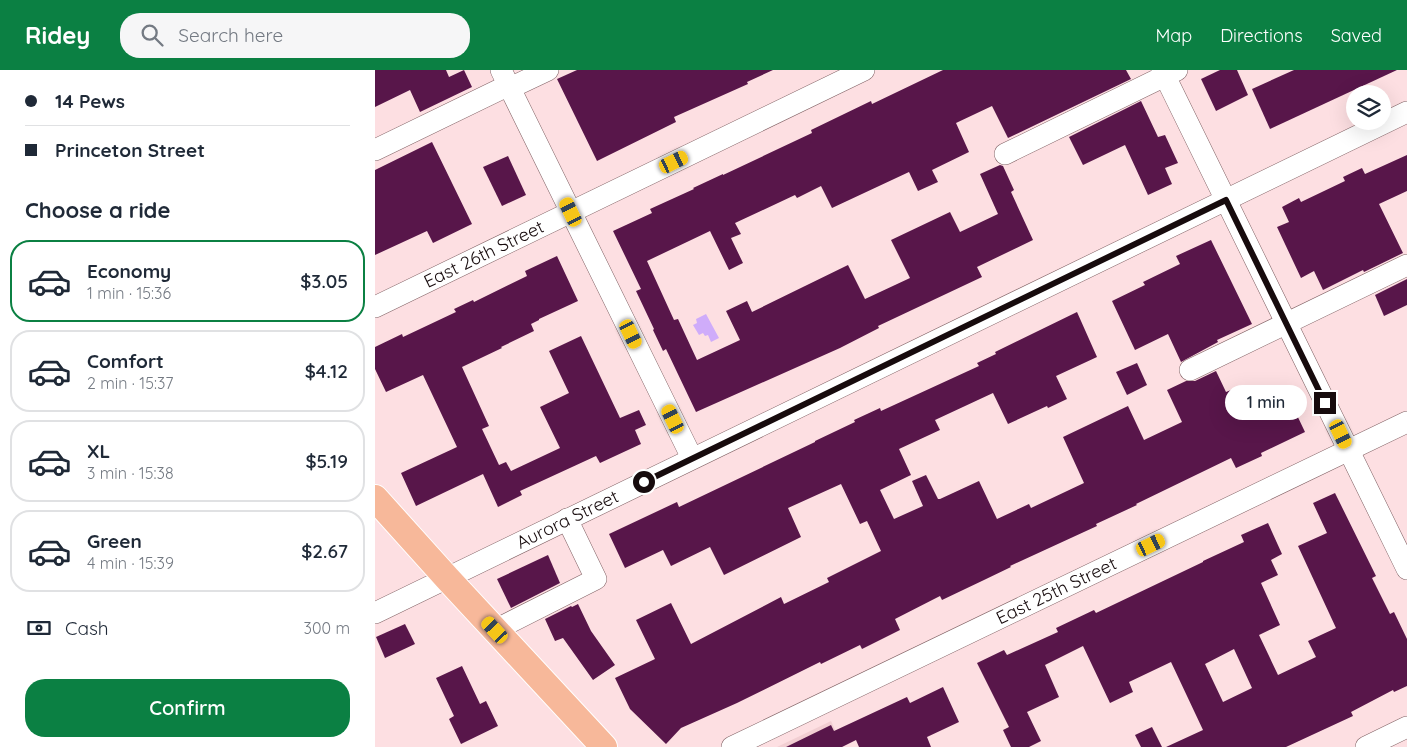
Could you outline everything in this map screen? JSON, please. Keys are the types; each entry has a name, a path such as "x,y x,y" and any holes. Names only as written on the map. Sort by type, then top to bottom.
{"main road":[{"path":"375,498 604,747"}],"street":[{"path":"375,150 507,81 548,70"},
{"name":"East 26th Street","path":"375,307 864,70"},
{"path":"1005,154 1168,72 1226,200 1407,569"},
{"path":"507,81 692,458"},
{"name":"Aurora Street","path":"375,613 1407,112"},
{"path":"1190,370 1407,265"},
{"name":"East 25th Street","path":"732,747 1407,422"},
{"path":"495,630 596,579 567,519"},
{"path":"1366,747 1407,727"}],"shaded area":[{"path":"706,314 719,338 711,342 708,335 705,336 703,333 699,335 693,325 697,323 696,319"},
{"path":"831,721 843,747 777,747"}],"building":[{"path":"375,70 446,70 449,77 464,70 472,87 420,112 410,90 375,107"},
{"path":"577,70 773,70 747,82 748,84 674,117 676,122 597,161 557,79"},
{"path":"943,70 1126,70 1131,79 1008,138 992,106 956,123 969,152 932,170 938,182 918,191 909,172 832,208 821,186 797,198 795,195 735,223 741,234 731,238 743,263 729,270 710,231 647,261 674,320 678,319 697,360 740,340 726,311 747,301 752,312 848,265 865,299 910,278 891,240 950,212 960,232 998,214 980,174 1000,165 1003,166 1014,190 1011,192 1033,240 977,267 982,277 878,326 879,328 840,348 696,412 666,349 663,351 653,330 636,291 641,289 613,231 652,213 650,209 812,133 811,130 871,101 872,104"},
{"path":"1220,70 1237,70 1248,95 1216,111 1201,79"},
{"path":"1294,70 1397,70 1365,85 1346,85 1346,94 1270,129 1252,89"},
{"path":"1141,101 1158,137 1165,135 1178,163 1165,168 1172,184 1148,195 1125,145 1083,165 1069,137"},
{"path":"432,142 472,224 433,243 427,231 375,255 375,170"},
{"path":"1407,155 1407,191 1379,204 1403,253 1323,290 1314,271 1301,278 1277,227 1289,222 1282,207 1299,198 1301,202 1345,181 1343,177 1362,168 1365,174"},
{"path":"508,156 526,195 502,206 483,167"},
{"path":"1211,240 1252,324 1217,340 1218,342 1181,362 1168,334 1135,350 1112,301 1145,285 1143,282 1180,264 1176,256"},
{"path":"557,256 578,301 531,324 534,331 462,367 489,426 482,429 499,465 506,462 511,471 560,448 540,407 569,393 549,351 581,336 620,418 639,410 646,425 635,430 641,444 600,463 596,456 520,491 522,495 498,507 483,474 416,506 401,473 457,447 423,375 386,392 375,369 375,347 402,334 403,337 456,312 454,309 473,300 474,302 527,276 525,271"},
{"path":"1407,279 1407,305 1384,316 1375,295"},
{"path":"1077,312 1097,357 1056,376 1067,399 1008,424 993,393 935,420 940,430 899,449 911,475 880,490 894,519 923,506 912,481 926,475 938,499 979,481 997,519 1029,504 1031,508 1084,483 1063,437 1128,406 1144,440 1182,422 1167,390 1186,381 1195,381 1216,371 1226,392 1231,390 1241,411 1285,390 1305,432 1261,453 1262,456 1236,468 1231,458 1096,524 1097,526 942,600 940,596 895,619 900,630 862,649 860,645 821,664 820,662 681,728 666,744 630,709 615,678 655,659 636,620 671,603 691,644 781,597 784,604 829,582 827,578 881,551 867,521 860,524 841,484 788,508 801,537 724,575 710,547 671,566 663,550 625,568 609,534 677,502 679,507 815,442 855,422 854,420 880,408 881,411 979,366 977,363 996,354 995,352"},
{"path":"1137,363 1147,385 1127,395 1116,372"},
{"path":"1335,493 1376,576 1372,578 1390,614 1394,612 1407,639 1407,686 1394,692 1393,690 1351,712 1353,716 1286,747 1166,747 1203,730 1171,662 1129,682 1133,692 1110,703 1083,646 1045,665 1059,697 1027,712 1041,741 1029,747 1011,747 1003,730 1009,727 977,663 1004,650 1007,655 1058,632 1056,628 1094,610 1096,613 1244,542 1241,535 1268,523 1282,554 1271,560 1278,575 1261,583 1280,625 1259,635 1278,675 1316,657 1308,641 1336,628 1298,546 1327,533 1313,503","holes":["1234,649 1252,688 1223,702 1205,664"]},
{"path":"548,555 560,583 511,608 497,579"},
{"path":"578,604 591,631 615,665 593,680 563,638 555,641 545,619"},
{"path":"405,624 415,644 385,658 376,637"},
{"path":"462,666 480,704 486,701 498,726 461,744 449,719 454,716 436,678"},
{"path":"943,687 959,722 927,737 931,747 859,747 856,740 842,747 786,747 831,725 834,731 907,697 910,703"},
{"path":"1152,727 1162,747 1141,747 1135,735"}],"route":[{"path":"644,482 1226,200 1325,403"}]}
